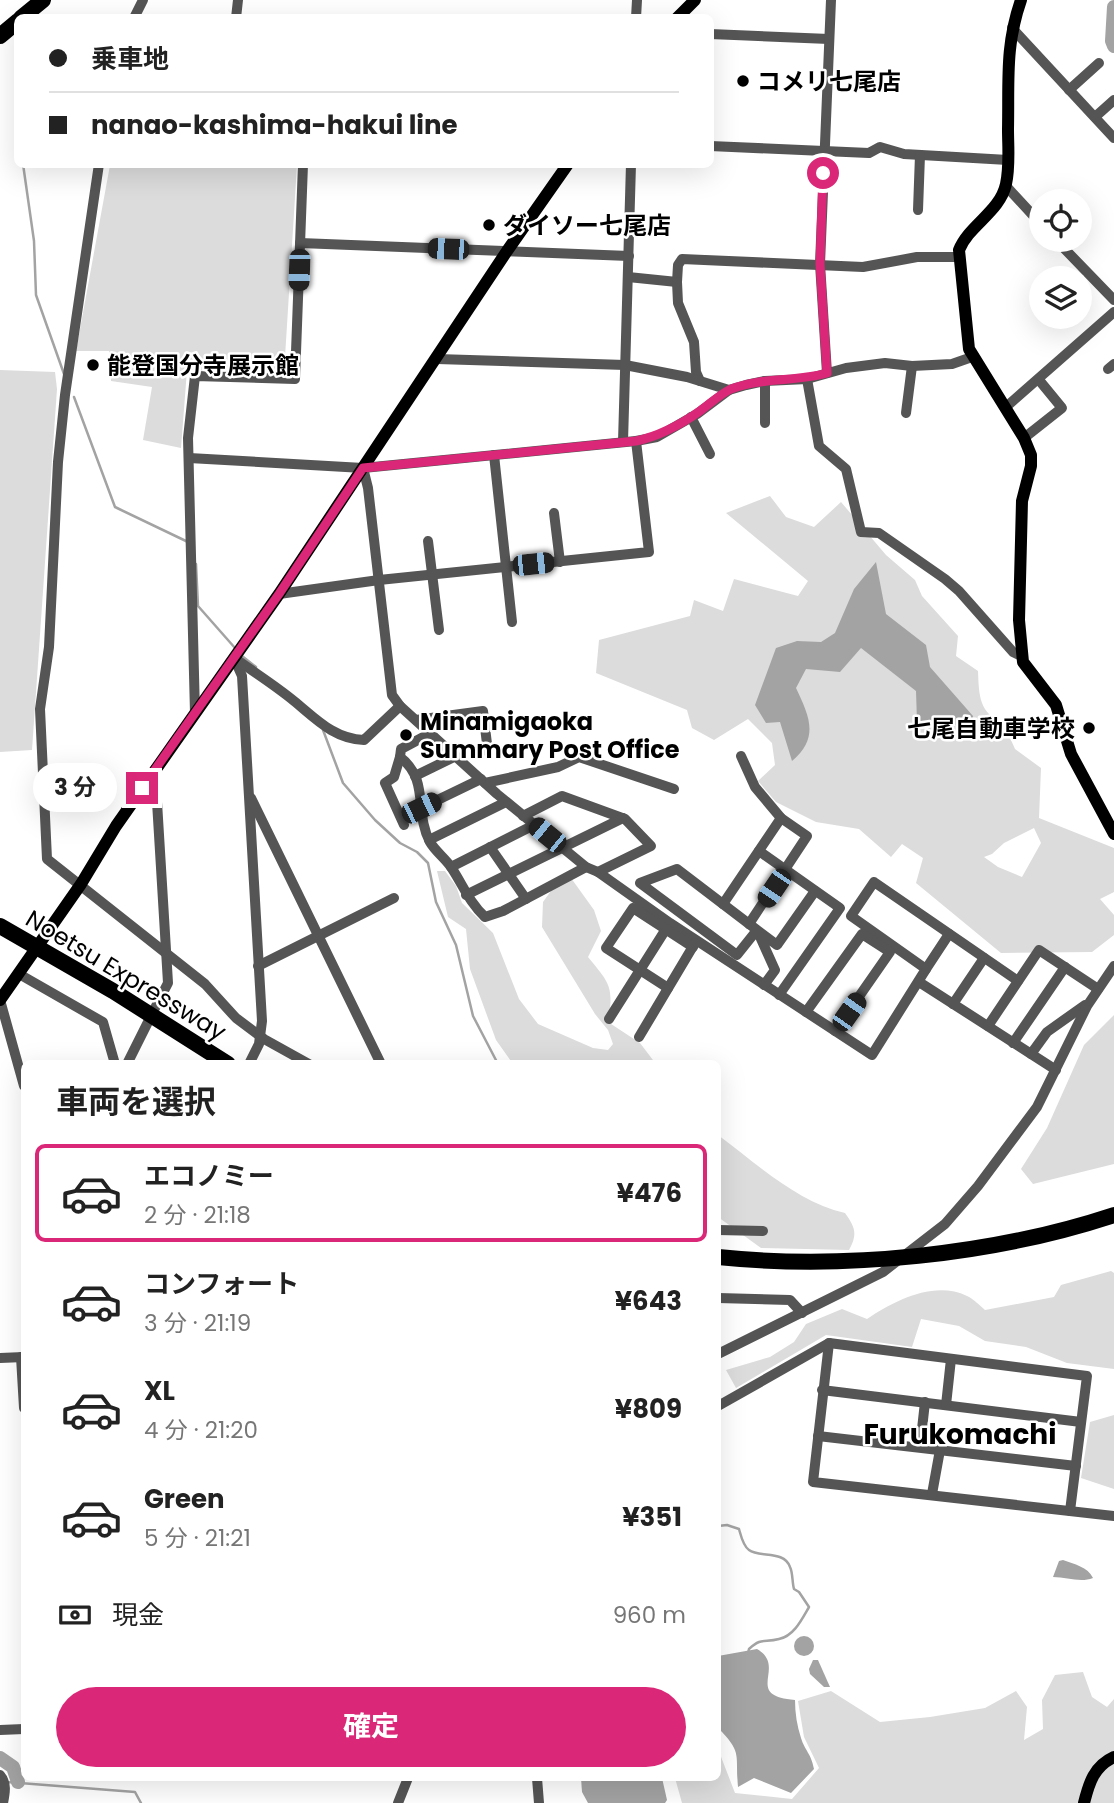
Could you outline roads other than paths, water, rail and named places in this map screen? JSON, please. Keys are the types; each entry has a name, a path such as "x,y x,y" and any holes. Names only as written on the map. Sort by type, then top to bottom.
{"highway":[{"path":"27,14 43,0"},
{"path":"0,36 14,24"},
{"name":"Noetsu Expressway","path":"0,926 222,1060"},
{"path":"721,1257 769,1261 846,1260 917,1255 990,1245 1114,1215"}],"main road":[{"path":"681,14 695,0"},
{"path":"1021,0 1009,47 1006,186 996,205 961,244 958,257 969,349 1006,407 1031,455 1022,502 1021,656 1056,705 1070,754 1113,830"},
{"path":"0,1000 81,884 155,769 279,594 565,168"},
{"path":"1083,1803 1095,1772 1106,1760 1114,1757"}],"street":[{"path":"827,373 820,264 831,0"},
{"path":"1012,28 1114,138"},
{"path":"714,34 829,39"},
{"path":"1069,90 1099,63"},
{"path":"1095,117 1114,100"},
{"path":"714,146 869,153 880,147 904,154 1008,160"},
{"path":"918,210 920,155"},
{"path":"98,168 60,439 49,647 40,709 47,859 205,984 236,1018 260,1036 302,1060"},
{"path":"195,713 188,438 195,376 295,379 303,168"},
{"path":"624,443 631,168"},
{"path":"1006,186 1029,211"},
{"path":"300,243 629,256"},
{"path":"1068,252 1114,300"},
{"path":"700,381 696,372 694,342 678,303 677,282 681,259 863,267 917,257 958,257"},
{"path":"628,277 677,282"},
{"path":"1006,407 1114,312"},
{"path":"190,458 363,468 624,443 657,437 729,390 765,382 807,379 846,368 885,363 912,366 952,364 972,357"},
{"path":"437,359 625,365 729,390"},
{"path":"906,413 912,366"},
{"path":"807,379 819,446 846,469 861,532 879,533 945,579 1013,652 1021,656"},
{"path":"1024,438 1062,408 1039,380"},
{"path":"765,382 765,423"},
{"path":"691,417 710,454"},
{"path":"279,594 379,580 649,552 636,441"},
{"path":"494,455 512,622"},
{"path":"363,468 392,695 400,706 506,802 586,867 598,872 694,944"},
{"path":"554,513 560,562"},
{"path":"428,541 439,630"},
{"path":"236,654 321,724 349,739 364,740 400,706"},
{"path":"236,654 242,676 262,1021 259,1044 251,1060"},
{"path":"416,720 483,711 488,752"},
{"path":"404,825 385,783 394,776 401,749 431,733"},
{"path":"415,776 456,755"},
{"path":"741,756 755,787 781,818 807,836 786,870 753,927 737,956 640,883 677,869 753,927 777,945"},
{"path":"400,757 409,764 421,791 421,808 429,840 451,867 472,905 485,917 503,911 586,867"},
{"path":"421,808 483,781 558,767 579,757 674,789"},
{"path":"155,769 167,983 155,1008"},
{"path":"249,792 379,1060"},
{"path":"523,816 562,796 623,818 651,846 598,872"},
{"path":"429,840 506,802"},
{"path":"466,895 623,818"},
{"path":"723,904 781,818"},
{"path":"451,867 534,825"},
{"path":"490,847 526,899"},
{"path":"759,850 840,908 779,995"},
{"path":"926,969 851,916 874,882 1018,981"},
{"path":"769,956 815,891"},
{"path":"258,966 394,898"},
{"path":"668,988 606,948 633,908 764,985 872,1055 949,934"},
{"path":"753,927 775,970 764,985"},
{"path":"609,1019 666,929"},
{"path":"806,1012 862,934 890,952 835,1031"},
{"path":"639,1037 694,944"},
{"path":"988,1026 1039,950 1098,989"},
{"path":"953,1004 984,958"},
{"path":"721,1353 883,1272 945,1224 1037,1107 1089,1003 1114,966"},
{"path":"1013,1043 1065,967"},
{"path":"19,974 103,1022 114,1060"},
{"path":"919,982 1056,1070"},
{"path":"0,1000 21,1075"},
{"path":"1031,1054 1047,1032 1089,1003"},
{"path":"129,1060 148,1022"},
{"path":"721,1230 763,1231"},
{"path":"721,1298 790,1300 802,1313"},
{"path":"829,1343 813,1482 1114,1516"},
{"path":"721,1404 829,1343 1087,1376 1070,1511"},
{"path":"0,1358 21,1357"},
{"path":"946,1405 951,1359"},
{"path":"822,1390 1081,1422"},
{"path":"920,1447 925,1402"},
{"path":"818,1436 1076,1465"},
{"path":"932,1494 940,1450"},
{"path":"0,1730 21,1729"},
{"path":"0,1775 4,1779 3,1803"},
{"path":"398,1803 407,1781"},
{"path":"537,1781 539,1803"}],"waterway":[{"path":"1114,7 1114,46"},
{"path":"24,168 34,241 36,295 64,374"},
{"path":"74,397 115,507 188,542"},
{"path":"196,564 198,606 235,648"},
{"path":"242,656 256,667"},
{"path":"323,730 343,783 375,820 400,843 417,852 428,863 436,902 456,945 473,1016 496,1060"},
{"path":"721,1526 739,1529 749,1550 783,1558 791,1569 794,1589 809,1607 789,1634 779,1639 757,1643 748,1653"},
{"path":"0,1758 13,1767 18,1782"},
{"path":"7,1782 135,1792 141,1803"}],"place":[{"name":"コメリ七尾店","path":"743,81"},
{"name":"ダイソー七尾店","path":"489,225"},
{"name":"能登国分寺展示館","path":"93,365"},
{"name":"七尾自動車学校","path":"1089,728"},
{"name":"Minamigaoka Summary Post Office","path":"406,735"}],"district":[{"name":"Furukomachi","path":"960,1434"}]}
